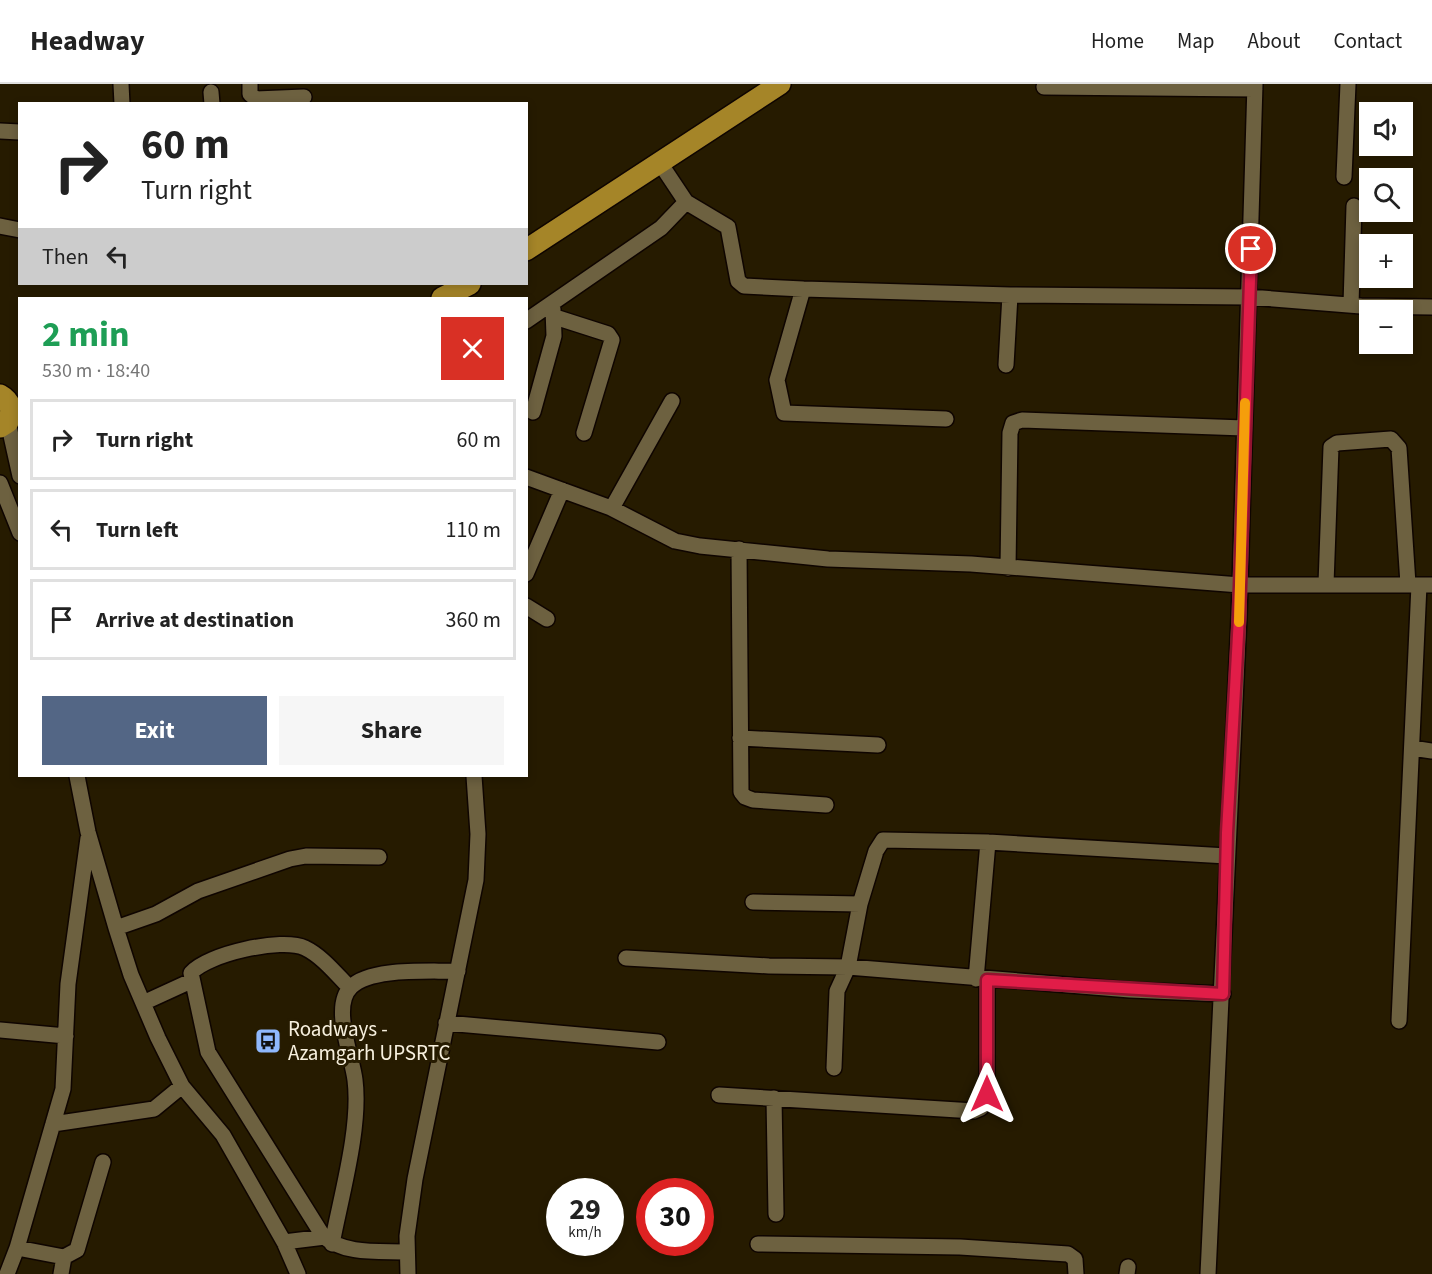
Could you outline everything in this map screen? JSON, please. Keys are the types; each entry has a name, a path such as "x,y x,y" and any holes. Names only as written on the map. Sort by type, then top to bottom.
{"highway":[{"path":"528,249 780,84"},
{"path":"444,297 468,285"}],"street":[{"path":"121,84 122,102"},
{"path":"250,84 250,94 256,99 304,97"},
{"path":"1344,177 1348,84"},
{"path":"1044,87 1255,86 1240,585 1223,994 1208,1274"},
{"path":"0,131 18,132"},
{"path":"660,163 686,202 728,227 732,239 735,276 744,286 1010,295 1248,297 1351,305 1432,307"},
{"path":"528,320 553,310 661,228 686,202"},
{"path":"1351,305 1354,206"},
{"path":"0,226 18,230"},
{"path":"803,289 777,380 784,413 946,419"},
{"path":"1006,365 1010,295"},
{"path":"532,412 554,336 553,310"},
{"path":"553,310 608,334 612,340 584,433"},
{"path":"612,508 672,401"},
{"path":"8,409 18,465"},
{"path":"1008,568 1010,433 1013,423 1022,420 1244,428"},
{"path":"1326,585 1331,447 1337,443 1391,439 1399,448 1420,585 1399,1021"},
{"path":"528,478 612,508 675,541 700,546 828,559 971,564 1240,585 1420,585"},
{"path":"0,483 18,526"},
{"path":"528,569 562,490"},
{"path":"739,549 739,786 745,797 753,800 826,805"},
{"path":"528,607 547,619"},
{"path":"740,738 878,746"},
{"path":"1412,748 1432,751"},
{"path":"77,777 88,832 116,928 143,1003 182,1086 223,1135 284,1242 298,1274"},
{"path":"408,1274 406,1252 415,1179 476,880 478,834 474,777"},
{"path":"7,1274 17,1248 63,1089 68,984 88,832"},
{"path":"834,1068 836,997 848,967 860,904 876,851 883,840 988,842 1227,856"},
{"path":"719,1095 966,1112 981,1108 987,1094 982,979 988,842"},
{"path":"116,928 156,914 198,891 290,859 306,856 379,857"},
{"path":"753,902 860,904"},
{"path":"328,1241 208,1052 191,973 196,967 209,960 251,948 289,945 312,952 350,988"},
{"path":"626,958 769,966 848,967 982,979 1223,994"},
{"path":"328,1241 355,1116 355,1081 341,1010 343,998 350,988 373,975 458,971"},
{"path":"143,1003 191,981"},
{"path":"446,1023 658,1042"},
{"path":"0,1030 66,1036"},
{"path":"53,1124 154,1109 182,1086"},
{"path":"774,1098 776,1214"},
{"path":"17,1248 64,1257 80,1246 103,1162"},
{"path":"284,1242 328,1241 356,1250 406,1252"},
{"path":"758,1244 960,1247 1068,1254 1075,1259 1076,1274"},
{"path":"61,1274 64,1257"}],"slow traffic":[{"path":"1239,622 1245,403"}],"place":[{"name":"Roadways - Azamgarh UPSRTC","path":"268,1041"}],"route":[{"path":"987,1094 987,980 1223,994 1227,833 1239,617 1251,249"}]}
